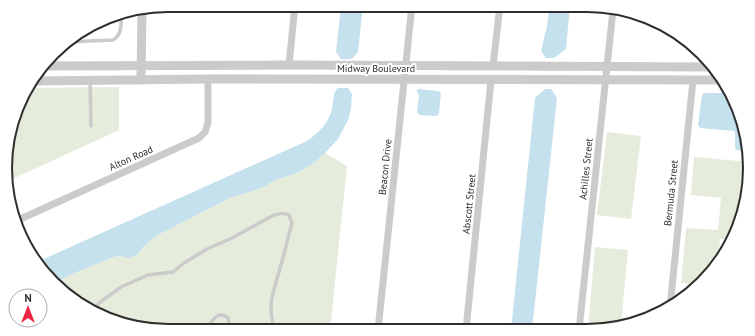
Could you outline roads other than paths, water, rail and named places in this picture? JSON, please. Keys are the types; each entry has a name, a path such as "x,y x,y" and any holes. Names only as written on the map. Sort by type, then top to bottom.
{"street":[{"path":"289,65 294,12"},
{"name":"Beacon Drive","path":"379,324 411,12"},
{"path":"493,66 499,12"},
{"path":"141,80 142,14"},
{"name":"Achilles Street","path":"580,324 613,14"},
{"name":"Midway Boulevard","path":"50,66 289,65 706,67"},
{"name":"Alton Road","path":"20,219 199,138 205,132 208,123 208,79"},
{"name":"Midway Boulevard","path":"39,80 716,80"},
{"name":"Abscott Street","path":"467,324 492,80"},
{"name":"Bermuda Street","path":"671,300 693,80"}],"lane":[{"path":"76,42 108,41 115,39 120,33 121,19"},
{"path":"90,80 91,126"},
{"path":"96,306 99,302 121,287 148,275 173,272 184,263 207,250 272,216 279,213 284,213 289,215 292,223 272,294 271,313 273,324"},
{"path":"210,324 212,319 216,316 222,315 228,318 229,324"}],"water":[{"path":"340,12 362,12 358,52 352,59 341,59 336,52"},
{"path":"549,12 569,12 566,49 554,58 546,58 541,51"},
{"path":"338,88 348,88 352,94 351,109 348,120 338,139 325,153 314,163 295,174 275,180 262,188 230,198 156,236 143,247 137,255 128,258 120,256 114,257 60,280 42,260 307,141 326,123 331,114 336,90"},
{"path":"545,89 551,89 557,98 533,324 512,324 535,98"},
{"path":"417,90 438,91 441,93 439,113 437,116 419,115 417,112 419,95"},
{"path":"704,93 724,93 735,118 742,151 736,150 735,148 734,131 700,128 698,125 702,95"}]}
